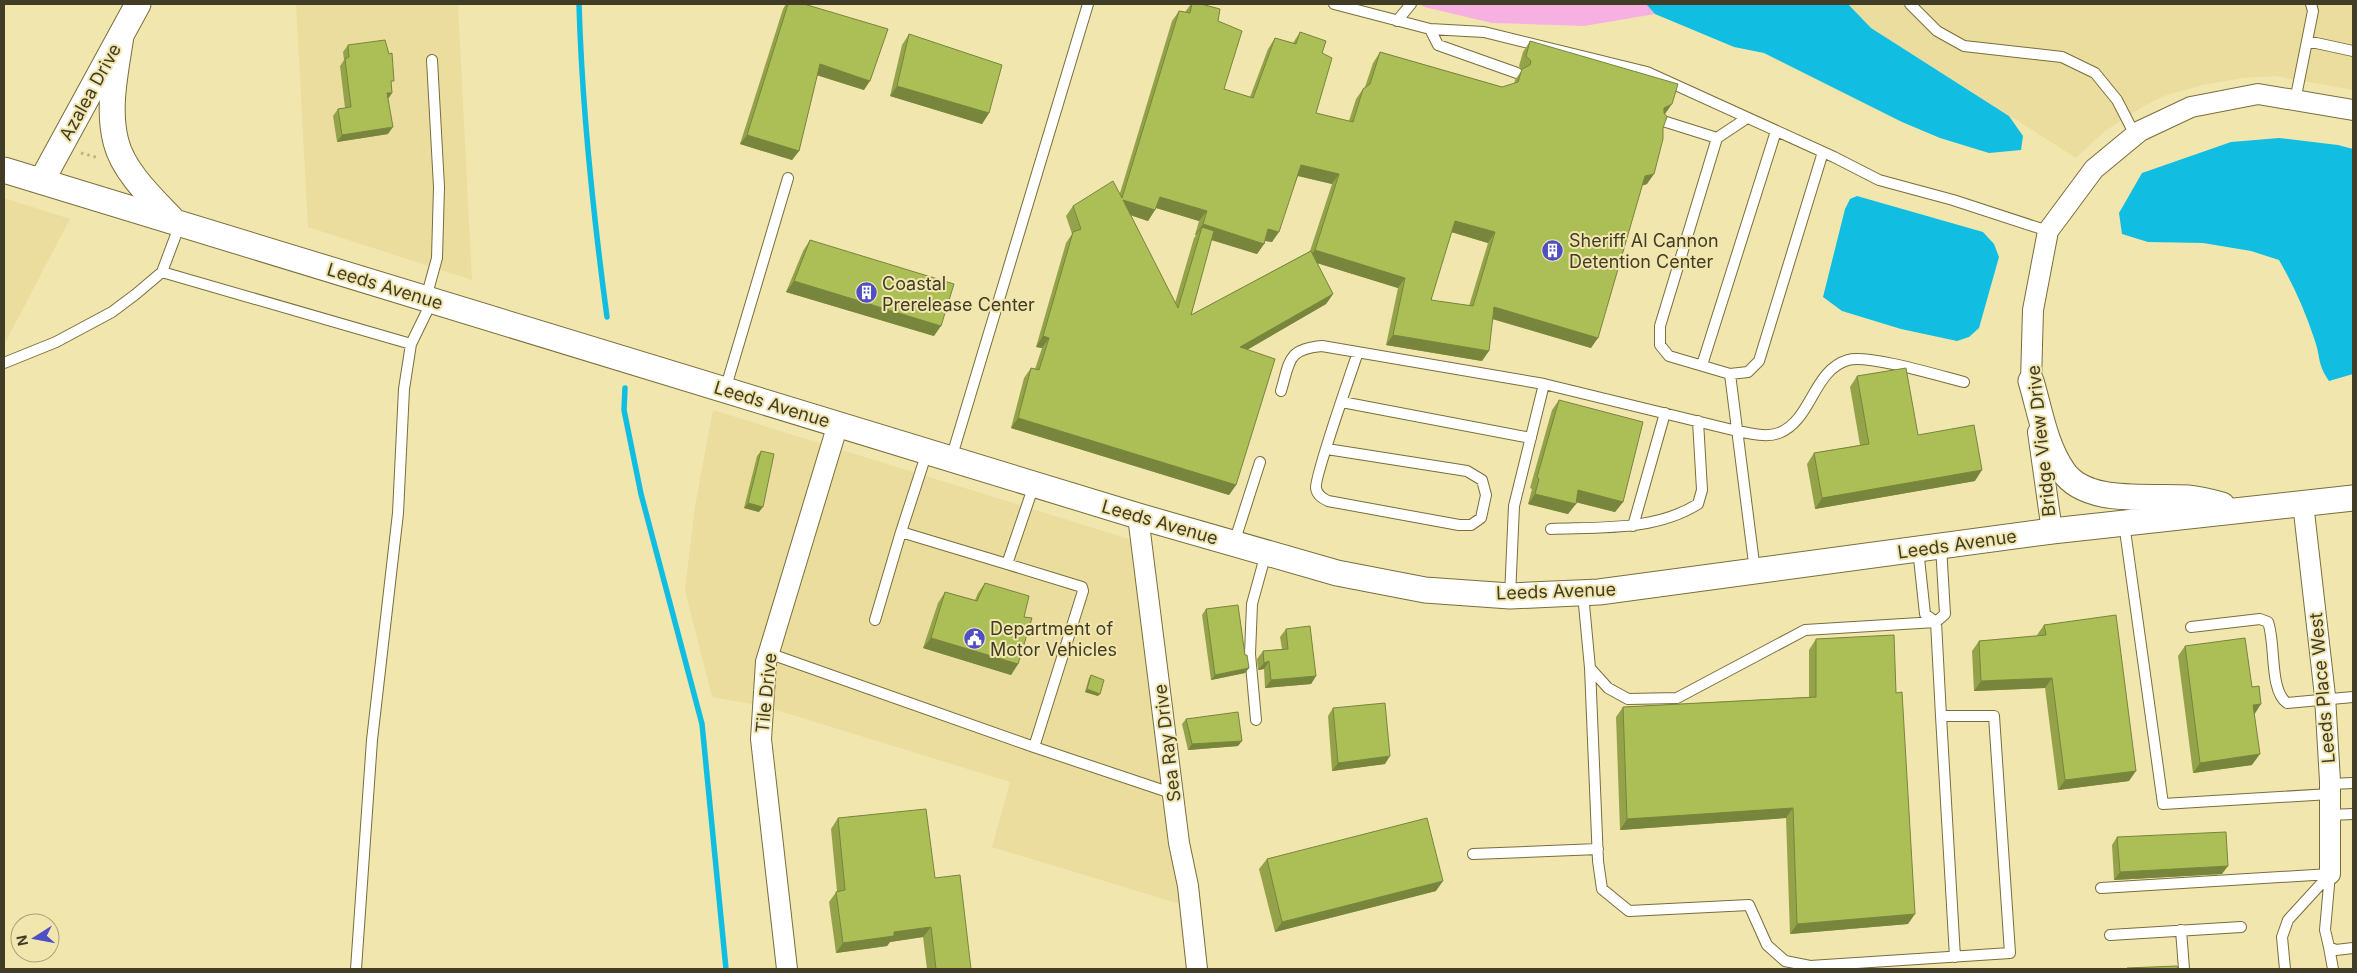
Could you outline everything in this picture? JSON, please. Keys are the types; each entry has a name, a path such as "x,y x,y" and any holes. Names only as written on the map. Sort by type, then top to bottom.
{"street":[{"name":"Azalea Drive","path":"42,180 138,4"},
{"path":"121,36 114,81 113,116 116,143 140,185 177,222"},
{"name":"Bridge View Drive","path":"2052,531 2031,381 2033,310 2048,231 2094,169 2135,135 2191,107 2258,94 2353,110"},
{"name":"Leeds Avenue","path":"4,170 42,180 1138,516 1337,573 1425,590 1510,596 1583,592 2052,531 2353,498"},
{"path":"2031,381 2050,447 2063,472 2079,486 2107,495 2189,498 2246,509"},
{"name":"Tile Drive","path":"787,969 761,739 766,662 838,424"},
{"name":"Leeds Place West","path":"2303,503 2325,699 2330,789 2330,874"},
{"name":"Sea Ray Drive","path":"1138,516 1179,843 1188,886 1197,969"}],"lane":[{"path":"951,458 1088,4"},
{"path":"1334,4 1430,29 1484,32 1647,72 1823,152 1879,180 1953,200 2048,231"},
{"path":"1397,21 1411,4"},
{"path":"1910,4 1937,31 1964,46 2062,57 2095,72 2117,100 2135,135"},
{"path":"2295,101 2313,11 2311,4"},
{"path":"1430,29 1438,45 1517,73"},
{"path":"2307,41 2353,51"},
{"path":"356,969 367,800 379,672 398,513 404,389 411,344 430,299 438,258 439,187 432,60"},
{"path":"1747,118 1717,138 1660,326 1660,345 1669,356 1730,374 1748,372 1759,361 1823,152"},
{"path":"1663,121 1717,138"},
{"path":"1702,365 1776,131"},
{"path":"725,390 788,178"},
{"path":"4,363 56,342 112,312 162,272 177,222"},
{"path":"162,272 411,344"},
{"path":"1281,391 1291,358 1303,348 1322,346 1544,384 1698,422 1763,435 1778,434 1793,425 1830,369 1848,360 1865,358 1964,382"},
{"path":"1327,449 1467,471 1482,480 1486,495 1481,518 1471,525 1459,524 1328,501 1319,496 1315,486 1358,352"},
{"path":"1730,374 1755,571"},
{"path":"1510,596 1514,506 1544,384"},
{"path":"1342,402 1531,438"},
{"path":"1633,526 1665,413"},
{"path":"1551,529 1633,526 1683,513 1698,504 1702,490 1698,422"},
{"path":"875,620 927,451"},
{"path":"1234,544 1260,462"},
{"path":"1007,564 1034,484"},
{"path":"2124,523 2163,804 2330,789 2353,783"},
{"path":"901,532 1082,587 1083,591 1034,747"},
{"path":"1929,548 1925,614 1936,622"},
{"path":"1590,668 1608,688 1628,699 1677,698 1805,630 1936,622 1945,614 1929,548"},
{"path":"1256,720 1250,654 1252,604 1266,553"},
{"path":"1583,592 1590,668 1598,850 1602,889 1629,911 1749,905 1767,945 1785,961 1810,966 2010,953 1994,716 1941,716"},
{"path":"2191,627 2260,619 2268,622 2272,632 2277,688 2281,698 2287,703 2353,697"},
{"path":"1936,622 1955,957"},
{"path":"768,653 1034,747 1174,794"},
{"path":"2330,815 2353,814"},
{"path":"1474,854 1598,850"},
{"path":"2101,888 2330,874"},
{"path":"2330,874 2325,930 2333,969"},
{"path":"2285,969 2282,937 2288,920 2330,874"},
{"path":"2110,935 2241,926"},
{"path":"2181,930 2184,969"},
{"path":"2329,947 2336,950 2353,948"}],"path":[{"path":"78,152 107,160"}],"shaded area":[{"path":"296,4 458,4 472,280 308,227"},
{"path":"1420,4 1646,4 1655,14 1584,26 1492,23 1424,7"},
{"path":"1848,4 2353,4 2353,90 2275,76 2244,78 2202,85 2167,95 2144,106 2105,131 2076,158 1871,28"},
{"path":"4,198 70,219 4,345"},
{"path":"713,410 1142,543 1190,907 992,847 1010,782 763,706 712,697 685,590 695,506"}],"water":[{"path":"1646,4 1848,4 1871,28 2009,116 2023,136 2021,150 1989,153 1940,138 1902,122 1764,53 1734,47 1655,14"},
{"path":"2279,138 2338,145 2353,149 2353,374 2329,381 2321,365 2304,310 2279,260 2251,251 2203,243 2148,242 2122,234 2119,213 2142,173 2231,142"},
{"path":"1857,196 1983,232 1994,244 1999,257 1979,328 1969,337 1957,341 1901,329 1842,311 1823,297 1845,209 1850,199"}],"building":[{"path":"788,4 804,4 888,29 870,81 820,64 799,151 747,135"},
{"name":"Sheriff Al Cannon Detention Center","path":"1192,4 1201,4 1220,9 1218,21 1242,31 1224,89 1253,98 1275,38 1296,44 1300,32 1326,41 1322,53 1332,58 1316,113 1353,122 1363,89 1370,84 1380,52 1502,87 1518,82 1522,69 1530,65 1531,61 1526,56 1530,41 1678,84 1672,104 1664,108 1664,113 1667,117 1654,174 1645,176 1598,338 1494,307 1489,351 1393,335 1405,278 1315,250 1339,174 1301,165 1279,232 1268,229 1264,244 1203,224 1207,211 1160,197 1155,210 1123,200 1178,308 1202,227 1214,231 1191,315 1311,251 1333,294 1240,347 1275,359 1236,485 1018,418 1031,368 1039,370 1049,338 1043,336 1073,232 1081,229 1073,206 1113,181 1122,198 1179,11 1190,13","holes":["1455,221 1495,232 1473,306 1431,300"]},
{"path":"909,34 1002,65 989,113 897,86"},
{"path":"385,40 389,54 392,53 394,81 391,81 392,93 387,93 393,127 342,135 338,109 351,107 345,59 349,57 348,45"},
{"name":"Coastal Prerelease Center","path":"810,240 954,284 941,326 794,281"},
{"path":"1906,368 1918,435 1974,425 1982,470 1822,498 1814,453 1869,444 1857,376"},
{"path":"1559,400 1643,422 1623,502 1578,490 1576,504 1535,494 1539,479 1537,477"},
{"path":"761,451 774,454 763,507 748,503"},
{"name":"Department of Motor Vehicles","path":"985,583 1029,596 1024,617 1032,618 1018,664 931,638 945,592 977,601"},
{"path":"1238,605 1245,655 1247,655 1249,668 1215,675 1206,609"},
{"path":"2116,615 2136,771 2065,780 2052,678 1981,681 1979,641 2046,635 2044,625"},
{"path":"1310,626 1316,676 1271,680 1269,661 1264,663 1263,651 1288,649 1286,629"},
{"path":"1894,635 1896,693 1902,692 1915,914 1797,924 1793,808 1627,819 1623,707 1816,697 1816,639"},
{"path":"2245,638 2252,687 2259,686 2261,704 2253,705 2260,754 2200,763 2185,646"},
{"path":"1091,675 1104,680 1100,694 1087,689"},
{"path":"1385,703 1390,756 1338,763 1333,708"},
{"path":"1238,712 1242,741 1192,744 1186,719"},
{"path":"926,809 935,878 960,875 971,969 936,969 931,927 894,932 894,936 843,943 836,892 845,890 838,818"},
{"path":"1427,818 1443,881 1282,922 1267,859"},
{"path":"2226,832 2228,866 2120,872 2117,837"},
{"path":"2177,966 2178,969 2127,969 2127,968"}],"waterway":[{"path":"579,4 589,161 607,317"},
{"path":"625,388 624,410 641,494 702,724 726,969"}],"place":[{"name":"Sheriff Al Cannon Detention Center","path":"1553,250"},
{"name":"Coastal Prerelease Center","path":"866,293"},
{"name":"Department of Motor Vehicles","path":"974,638"}]}
